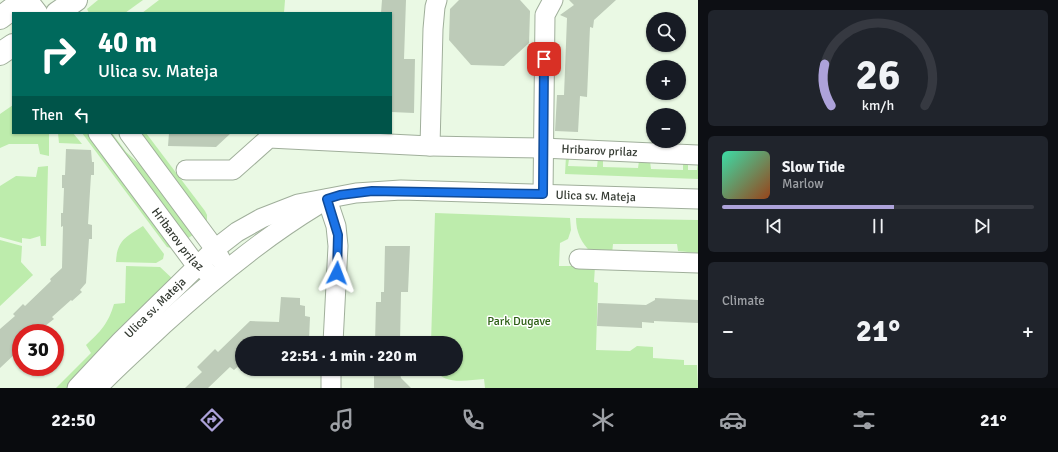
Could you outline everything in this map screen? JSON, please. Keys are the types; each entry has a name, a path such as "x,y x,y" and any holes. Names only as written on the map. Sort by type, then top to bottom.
{"main road":[{"path":"58,12 76,0"},
{"path":"0,54 12,46"}],"street":[{"path":"28,0 37,12"},
{"path":"430,146 433,28 435,7 438,0"},
{"path":"543,194 542,148 545,15 553,0"},
{"name":"Hribarov prilaz","path":"99,134 198,266 208,273 220,274 221,262 215,249 130,134"},
{"name":"Hribarov prilaz","path":"186,170 233,170 269,138 430,146 542,148 698,155"},
{"name":"Ulica sv. Mateja","path":"77,388 100,362 215,249 237,232 262,218 298,204 340,195 372,191 698,199"},
{"path":"327,199 336,226 338,246 333,336"},
{"name":"Ulica sv. Mateja","path":"97,388 220,274 263,240 327,199"},
{"path":"579,259 698,263"},
{"path":"331,376 331,388"}],"green space":[{"path":"98,0 143,0 126,12 88,12 87,9"},
{"path":"159,0 285,0 284,12 143,12"},
{"path":"12,106 12,134 49,134 49,156 40,154 38,144 9,144 0,148 0,114"},
{"path":"58,134 74,134 82,144 59,143"},
{"path":"83,134 90,134 174,249 167,247"},
{"path":"108,134 113,134 126,152 147,171 194,234 187,239"},
{"path":"139,134 147,134 205,211 207,215 207,222 204,221"},
{"path":"566,156 569,159 568,166 597,167 598,158 603,159 603,167 638,168 639,161 650,161 651,169 683,170 683,161 688,161 688,170 697,170 698,160 698,179 565,174"},
{"path":"48,166 46,246 41,246 40,236 30,239 22,238 22,243 0,237 0,186 16,176 36,177 38,167"},
{"name":"Park Dugave","path":"435,213 570,218 571,230 568,239 560,243 559,266 595,266 594,282 598,283 596,350 630,351 637,346 653,347 653,358 684,360 684,365 697,365 698,388 485,388 484,379 457,381 442,376 463,376 463,336 431,336"},
{"path":"576,218 698,220 698,253 678,251 677,244 613,244 612,254 592,253 580,237"},
{"path":"143,226 164,254 163,259 156,263 116,262 120,244 127,236"},
{"path":"0,240 22,246 21,262 33,275 0,306"},
{"path":"126,266 160,267 175,281 70,388 56,388 91,353 86,345 103,327 114,304 125,303"}],"building":[{"path":"382,0 406,0 404,59 415,59 414,113 392,112 392,12 381,12"},
{"path":"459,0 520,0 530,11 529,43 504,66 471,65 449,40 450,9"},
{"path":"569,0 616,0 594,20 593,28 590,27 587,97 580,96 578,132 555,131 557,95 564,95 567,18 560,15 574,5"},
{"path":"169,134 230,134 216,147 168,146"},
{"path":"66,149 91,150 92,162 94,162 94,175 91,175 88,224 92,225 92,239 89,239 86,283 80,290 82,292 52,317 54,319 48,324 12,324 12,357 0,368 0,329 15,316 13,314 23,304 25,306 62,268 63,226 61,227 61,213 63,213 64,188 62,188 62,175 65,175"},
{"path":"385,246 410,246 408,292 401,292 400,336 375,336 376,302 381,302 381,292 384,292"},
{"path":"281,297 300,298 300,305 305,306 305,316 310,317 309,336 235,336 235,369 230,367 208,388 185,388 202,372 197,367 215,349 218,352 250,321 279,322"},
{"path":"655,298 698,300 698,323 654,321 654,323 642,322 642,328 597,326 598,303 646,305 655,300"},
{"path":"374,376 401,376 411,388 374,388"}],"route":[{"path":"337,273 338,235 327,199 340,195 372,191 401,190 543,194 542,148 544,59"}]}
